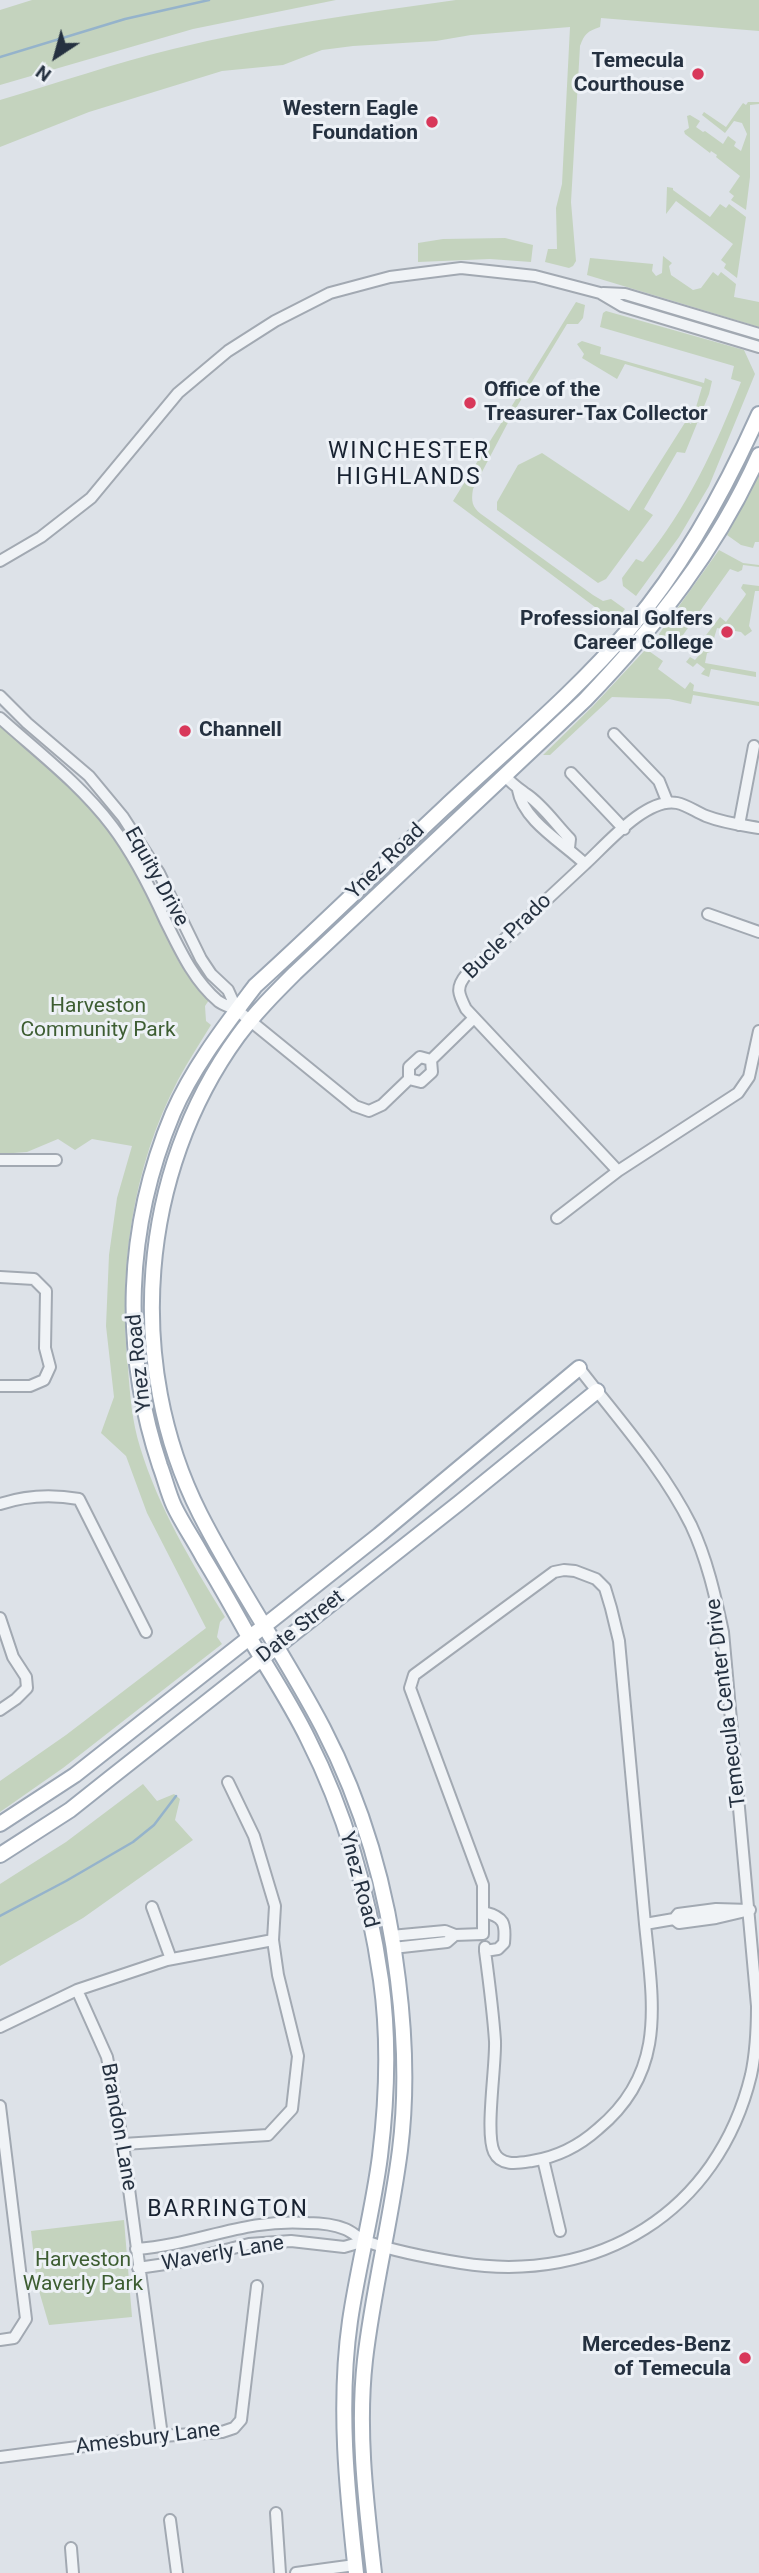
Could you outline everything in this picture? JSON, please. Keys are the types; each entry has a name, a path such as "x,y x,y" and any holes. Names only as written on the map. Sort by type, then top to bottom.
{"main road":[{"name":"Ynez Road","path":"355,2569 344,2420 350,2323 380,2154 385,2095 385,2030 381,1984 355,1860 318,1760 173,1505 144,1414 137,1373 133,1325 139,1226 159,1150 174,1110 192,1077 237,1010 256,986 534,723 630,628 676,567 716,503 759,414"},
{"name":"Ynez Road","path":"374,2573 364,2484 364,2366 400,2147 404,2088 402,2036 392,1942 382,1891 358,1808 324,1730 199,1513 175,1454 158,1395 152,1326 152,1261 165,1194 192,1117 228,1053 250,1022 302,966 585,700 657,621 704,557 730,514 759,455"},
{"path":"505,776 502,765 533,734 534,723"},
{"name":"Date Street","path":"0,1825 75,1774 379,1535 579,1368"},
{"name":"Date Street","path":"0,1855 76,1805 597,1391"},
{"path":"355,1860 366,1873 381,1936 392,1942"}],"street":[{"path":"0,561 41,537 92,498 178,393 228,351 275,321 330,293 390,276 461,268 535,275 600,293 625,294 759,334"},
{"path":"600,293 622,306 759,347"},
{"name":"Equity Drive","path":"0,696 89,776 123,817 159,873 201,959 211,974 228,989 237,1010"},
{"name":"Equity Drive","path":"0,718 60,769 99,809 128,847 188,964 202,984 219,1002 237,1010 250,1022"},
{"path":"614,734 659,781 667,801 680,803 702,814 739,825 759,828"},
{"path":"739,825 754,746"},
{"path":"571,773 624,828"},
{"path":"505,776 518,790 525,793 558,835 569,839 569,848 585,864"},
{"name":"Bucle Prado","path":"618,1171 466,1009 458,994 459,983 624,828 653,806 667,801"},
{"path":"708,914 759,932"},
{"path":"431,1060 474,1018"},
{"path":"250,1022 355,1106 369,1111 382,1105 409,1080 409,1067 421,1057 431,1060"},
{"path":"557,1218 618,1171 738,1093 749,1077 759,1031"},
{"path":"409,1080 421,1082 432,1072 431,1060"},
{"path":"0,1160 56,1160"},
{"path":"0,1277 34,1279 47,1291 45,1348 50,1367 44,1380 30,1387 0,1386"},
{"name":"Temecula Center Drive","path":"365,2241 462,2263 490,2266 544,2266 577,2260 659,2220 686,2196 721,2149 750,2078 758,2006 724,1644 712,1581 691,1526 674,1495 657,1468 579,1368"},
{"path":"0,1504 23,1496 79,1499 146,1632"},
{"path":"564,1570 586,1574 605,1588 619,1641 651,1984 651,2027 647,2061 634,2090 618,2113 587,2139 562,2153 543,2159 514,2164 502,2161 494,2153 491,2136 495,2043 483,1934 484,1912 483,1885 410,1688 411,1681 414,1675 554,1572 564,1570"},
{"path":"0,1618 13,1657 26,1677 27,1688 0,1710"},
{"path":"123,2144 268,2134 292,2109 298,2056 278,1975 273,1940 275,1906 254,1836 228,1782"},
{"path":"152,1907 170,1959"},
{"path":"645,1924 674,1919 679,1923 750,1910"},
{"path":"484,1912 498,1915 503,1920 505,1935 505,1943 498,1949 485,1951"},
{"path":"392,1942 447,1941 455,1935 483,1934"},
{"path":"0,2027 77,1990 170,1959 273,1940"},
{"name":"Brandon Lane","path":"77,1990 107,2057 123,2144 162,2436"},
{"path":"0,2106 26,2319 14,2338 0,2340"},
{"path":"543,2159 560,2231"},
{"name":"Waverly Lane","path":"136,2249 189,2241 269,2222 310,2223 345,2229 365,2241"},
{"name":"Waverly Lane","path":"138,2268 179,2262 249,2244 291,2241 344,2247 365,2241"},
{"name":"Amesbury Lane","path":"0,2457 162,2436 222,2432 234,2428 241,2420 257,2286"},
{"path":"276,2513 280,2573"},
{"path":"170,2519 177,2573"},
{"path":"71,2548 74,2573"},
{"path":"296,2573 355,2569"}],"green space":[{"path":"32,0 336,0 193,29 0,85 0,10"},
{"path":"456,0 759,0 759,31 601,18 600,27 585,36 580,46 571,202 576,261 569,268 545,262 548,249 557,249 556,208 562,184 570,27 471,35 436,41 353,46 322,50 283,65 222,71 89,112 0,147 0,100 130,60 244,33"},
{"path":"748,102 759,104 750,105 750,177 746,210 731,200 734,196 729,192 740,176 684,131 689,128 687,116 690,115 700,121 696,127 703,132 723,144 728,136 736,142 734,146 741,151 747,134 742,123 734,121 725,133 702,115 704,112 726,127 743,103 746,105"},
{"path":"667,187 673,188 710,217 720,204 726,208 729,204 746,217 737,278 724,268 726,264 721,260 733,244 676,201 666,214"},
{"path":"505,238 533,245 531,262 490,259 418,262 418,243 443,239"},
{"path":"663,256 672,263 669,266 671,275 693,290 701,288 713,272 718,276 721,272 736,284 734,297 759,302 759,327 587,275 590,258 653,264 652,271 656,276 662,273"},
{"path":"576,302 585,305 583,318 578,324 567,324 513,413 473,489 472,500 481,514 593,595 603,601 611,599 625,609 615,622 453,501"},
{"path":"606,311 744,350 755,374 709,486 679,537 636,596 623,586 622,578 636,559 643,562 687,499 711,453 741,382 731,379 734,366 600,327 603,313"},
{"path":"582,341 601,347 600,354 704,383 705,378 712,381 685,453 677,452 644,509 653,515 606,579 598,583 497,510 497,502 518,465 542,453 629,511 686,421 691,424 702,387 625,364 617,379 582,358 584,354 577,344"},
{"path":"759,474 759,542 755,542 753,548 741,545 727,535"},
{"path":"719,550 743,563 759,567 743,565 738,572 730,569 673,649 660,639 659,634"},
{"path":"743,584 759,586 759,591 755,591 749,626 752,631 745,636 741,632 717,628 705,663 756,672 756,677 711,669 709,677 701,674 705,669 697,663 693,667 686,662 690,657 695,660 709,643 703,639 720,617 726,622 745,596 741,588"},
{"path":"646,649 663,661 658,669 685,689 690,682 694,685 693,691 759,702 759,706 693,695 691,704 669,699 612,697 550,755 543,755 593,706"},
{"name":"Harveston Community Park","path":"0,725 59,775 107,826 139,877 179,962 209,1000 205,1006 206,1021 211,1025 182,1073 162,1114 139,1184 127,1257 125,1331 133,1418 148,1470 177,1535 225,1617 220,1622 217,1637 222,1644 63,1768 0,1812 0,1781 66,1735 206,1628 147,1513 126,1456 101,1433 114,1397 106,1326 109,1255 117,1198 132,1146 92,1139 75,1150 58,1139 27,1152 0,1154"},
{"path":"143,1784 157,1801 174,1794 180,1799 175,1820 193,1840 83,1918 0,1966 0,1884 66,1842"},
{"name":"Harveston Waverly Park","path":"124,2220 132,2317 49,2325 37,2284 31,2231"}],"waterway":[{"path":"0,57 125,19 209,0"},
{"path":"0,1916 133,1842 154,1825 176,1796"}],"place":[{"name":"Temecula Courthouse","path":"698,74"},
{"name":"Western Eagle Foundation","path":"432,122"},
{"name":"Office of the Treasurer-Tax Collector","path":"470,403"},
{"name":"Professional Golfers Career College","path":"727,632"},
{"name":"Channell","path":"185,731"},
{"name":"Mercedes-Benz of Temecula","path":"745,2358"}],"district":[{"name":"WINCHESTER HIGHLANDS","path":"409,465"},
{"name":"BARRINGTON","path":"228,2210"}]}
